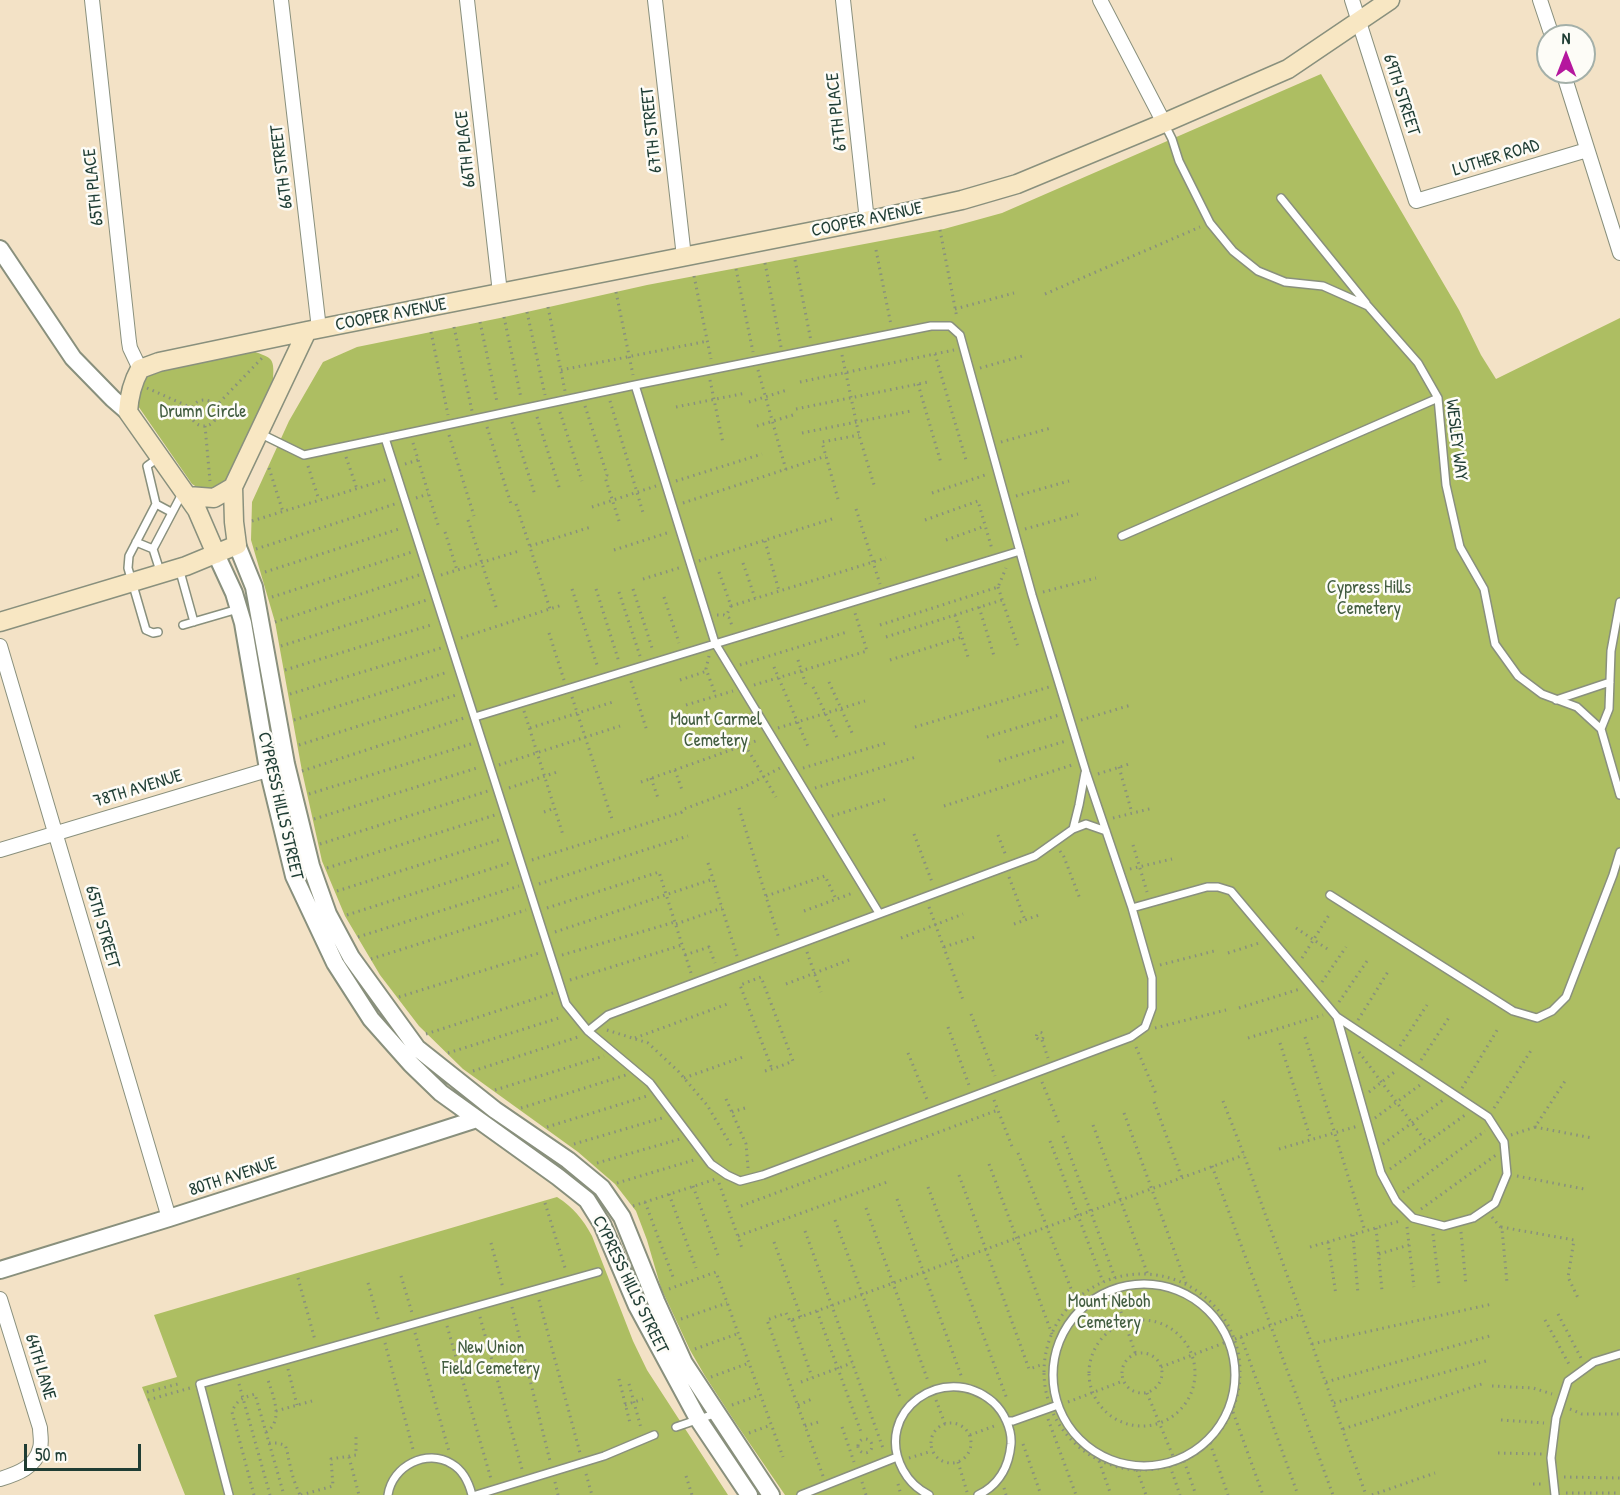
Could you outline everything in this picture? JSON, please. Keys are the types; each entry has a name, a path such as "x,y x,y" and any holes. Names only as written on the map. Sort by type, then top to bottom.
{"main road":[{"name":"COOPER AVENUE","path":"140,377 159,362 867,221 962,200 1017,184 1288,69 1390,0"},
{"path":"0,622 161,574 216,554 246,547 234,522 233,487 313,330"},
{"path":"128,412 129,394 134,380 140,377"},
{"name":"CYPRESS HILLS STREET","path":"128,412 197,510 216,554"},
{"path":"186,493 214,498 233,487"}],"street":[{"name":"65TH PLACE","path":"92,0 129,342 140,377"},
{"name":"66TH STREET","path":"281,0 313,330"},
{"name":"66TH PLACE","path":"467,0 500,293"},
{"name":"67TH STREET","path":"655,0 684,257"},
{"name":"67TH PLACE","path":"843,0 867,221"},
{"path":"1100,0 1164,123"},
{"name":"69TH STREET","path":"1352,0 1416,201"},
{"path":"1540,0 1548,24"},
{"path":"1567,84 1620,254"},
{"name":"LUTHER ROAD","path":"1416,201 1587,150"},
{"name":"CYPRESS HILLS STREET","path":"0,249 73,358 128,412"},
{"name":"CYPRESS HILLS STREET","path":"246,547 286,765 311,866 328,914 351,957 417,1048 495,1110 568,1160 603,1188 622,1217 684,1363 723,1409 771,1495"},
{"name":"CYPRESS HILLS STREET","path":"216,554 239,609 268,769 294,876 335,963 371,1019 411,1064 441,1093 558,1177 586,1200 602,1224 637,1306 698,1419 749,1495"},
{"name":"65TH STREET","path":"0,646 169,1218"},
{"name":"78TH AVENUE","path":"0,850 286,765"},
{"name":"80TH AVENUE","path":"0,1270 477,1119"},
{"name":"64TH LANE","path":"0,1299 40,1428 40,1447 33,1463 16,1475 0,1479"}],"lane":[{"name":"WESLEY WAY","path":"1164,123 1179,161 1210,223 1233,251 1258,271 1285,282 1323,286 1368,306 1418,363 1438,398 1446,485 1457,537 1460,547 1484,588 1495,644 1518,676 1542,694 1577,707 1601,729"},
{"path":"1281,198 1368,306"},
{"path":"260,434 304,455 708,370 931,326 950,326 960,335 1032,595 1083,762 1132,908 1152,978 1152,1008 1144,1027 1134,1035 763,1176 740,1182 711,1164 650,1083 614,1053 566,1004 385,438"},
{"path":"635,385 715,644 879,913"},
{"path":"1122,536 1438,398"},
{"path":"158,632 153,633 146,630 128,568 129,556 156,504 147,466 160,456"},
{"path":"161,574 153,549 171,512 186,493"},
{"path":"156,504 171,512"},
{"path":"136,542 153,549"},
{"path":"475,716 569,691 601,678 1020,551"},
{"path":"179,568 194,622"},
{"path":"1620,602 1611,651 1609,709 1601,729 1620,795"},
{"path":"183,625 239,609"},
{"path":"1556,700 1610,682"},
{"path":"1073,829 1087,774"},
{"path":"591,1030 608,1015 1035,856 1073,829 1086,824 1106,831"},
{"path":"1330,895 1513,1011 1537,1018 1552,1011 1566,997 1620,852"},
{"path":"1132,908 1207,887 1232,891 1335,1014 1488,1118 1504,1142 1507,1174 1495,1203 1473,1218 1444,1226 1413,1218 1394,1198 1382,1175 1335,1014"},
{"path":"229,1495 200,1384 597,1272"},
{"path":"1142,1284 1170,1288 1196,1300 1232,1340 1235,1373 1232,1401 1220,1427 1200,1447 1172,1464 1146,1466 1118,1462 1092,1450 1071,1431 1058,1405 1053,1377 1057,1349 1069,1324 1088,1303 1113,1289 1142,1284"},
{"path":"1555,1494 1551,1454 1560,1404 1568,1381 1594,1362 1620,1354"},
{"path":"929,1495 921,1492 909,1480 898,1460 896,1441 899,1425 906,1410 918,1398 932,1390 949,1386 967,1388 984,1394 997,1406 1007,1421 1011,1440 1009,1459 1001,1477 987,1491 978,1495"},
{"path":"1007,1421 1058,1405"},
{"path":"675,1427 723,1409"},
{"path":"388,1495 394,1476 404,1466 416,1460 434,1458 452,1464 466,1478 474,1495 604,1456 654,1435"},
{"path":"801,1495 888,1461 898,1460"}],"path":[{"path":"1045,294 1210,223"},
{"path":"940,230 960,335"},
{"path":"876,250 893,334"},
{"path":"795,260 813,350"},
{"path":"765,263 783,356"},
{"path":"736,268 755,361 786,470"},
{"path":"694,276 711,360"},
{"path":"616,292 635,385"},
{"path":"955,309 1014,293"},
{"path":"548,307 567,399"},
{"path":"527,312 547,404"},
{"path":"504,317 524,409"},
{"path":"480,322 499,414"},
{"path":"454,327 474,419"},
{"path":"431,332 448,425 474,516"},
{"path":"561,370 708,341"},
{"path":"840,344 859,435 875,488"},
{"path":"801,382 964,348"},
{"path":"935,354 966,460"},
{"path":"970,372 1026,355"},
{"path":"215,407 263,357"},
{"path":"708,370 723,443"},
{"path":"140,377 192,408"},
{"path":"796,409 928,382"},
{"path":"918,384 941,463"},
{"path":"749,402 787,390"},
{"path":"607,391 644,516"},
{"path":"676,407 746,393"},
{"path":"582,396 620,524"},
{"path":"205,400 215,407 216,415 212,423 205,426 196,424 192,417 192,408 198,402 205,400"},
{"path":"557,402 582,481"},
{"path":"534,406 560,490"},
{"path":"802,433 910,411"},
{"path":"509,412 535,495"},
{"path":"757,426 793,415"},
{"path":"484,417 511,504"},
{"path":"205,426 211,479 207,489"},
{"path":"990,445 1051,428"},
{"path":"410,433 438,528"},
{"path":"838,499 822,442 859,435"},
{"path":"342,447 357,489"},
{"path":"592,507 762,454"},
{"path":"304,455 319,500"},
{"path":"673,507 826,456"},
{"path":"269,468 283,512"},
{"path":"932,493 993,473"},
{"path":"252,521 397,476"},
{"path":"1005,499 1069,481"},
{"path":"246,547 405,501"},
{"path":"926,519 978,501 996,559"},
{"path":"516,504 550,609"},
{"path":"856,509 882,593"},
{"path":"1015,532 1078,514"},
{"path":"644,579 834,518"},
{"path":"468,520 497,610"},
{"path":"261,573 413,524"},
{"path":"946,540 985,526"},
{"path":"530,546 591,527"},
{"path":"614,550 680,529"},
{"path":"445,532 457,570"},
{"path":"765,541 779,591"},
{"path":"268,598 421,549"},
{"path":"275,622 429,575 457,570 519,551"},
{"path":"1012,554 998,587 1018,647"},
{"path":"731,606 886,558"},
{"path":"742,563 755,599"},
{"path":"720,572 731,606 726,616"},
{"path":"1032,595 1096,578"},
{"path":"880,625 998,587"},
{"path":"572,589 601,678"},
{"path":"596,589 647,731"},
{"path":"633,589 656,662"},
{"path":"619,592 643,666"},
{"path":"280,647 436,597"},
{"path":"664,597 682,653"},
{"path":"886,637 1002,600"},
{"path":"686,705 867,651 851,602"},
{"path":"288,695 562,605"},
{"path":"979,607 994,656"},
{"path":"707,618 716,615 729,618 732,623 733,638"},
{"path":"955,615 968,657"},
{"path":"283,670 444,621"},
{"path":"730,668 847,632"},
{"path":"549,633 612,819"},
{"path":"890,660 962,637"},
{"path":"705,646 710,655 706,669 716,696"},
{"path":"798,660 806,685"},
{"path":"774,667 809,749"},
{"path":"293,721 459,668"},
{"path":"681,680 707,671"},
{"path":"829,682 853,735"},
{"path":"915,727 1059,683"},
{"path":"813,687 838,740"},
{"path":"297,745 467,692"},
{"path":"768,731 865,701"},
{"path":"530,728 613,702"},
{"path":"1071,723 1131,705"},
{"path":"524,710 564,835"},
{"path":"987,737 1068,713"},
{"path":"302,771 475,716"},
{"path":"313,820 620,726"},
{"path":"999,760 1076,738"},
{"path":"307,795 483,740"},
{"path":"641,782 756,741"},
{"path":"345,916 682,812 684,809 790,767 886,742"},
{"path":"745,745 776,797"},
{"path":"804,791 916,757"},
{"path":"944,806 1083,762"},
{"path":"1087,774 1132,763"},
{"path":"1119,767 1132,813"},
{"path":"675,770 682,790"},
{"path":"318,844 560,771"},
{"path":"651,778 658,798"},
{"path":"822,819 887,799"},
{"path":"544,812 555,808"},
{"path":"739,808 782,950"},
{"path":"1102,821 1154,808"},
{"path":"325,868 505,812"},
{"path":"914,834 936,893"},
{"path":"335,892 513,835"},
{"path":"998,835 1009,866"},
{"path":"358,937 688,836"},
{"path":"1054,842 1064,856 1080,899"},
{"path":"1133,845 1150,903"},
{"path":"1120,872 1172,859"},
{"path":"708,863 740,966"},
{"path":"371,959 659,872 693,983"},
{"path":"766,896 825,876 836,899"},
{"path":"1008,876 1025,920"},
{"path":"544,935 713,879"},
{"path":"804,911 864,888"},
{"path":"925,897 963,1000"},
{"path":"552,958 722,908"},
{"path":"901,938 963,914"},
{"path":"1014,924 1040,915"},
{"path":"1296,967 1329,915"},
{"path":"1296,928 1329,950"},
{"path":"944,948 975,937"},
{"path":"1228,953 1272,939"},
{"path":"803,942 821,992"},
{"path":"426,1034 682,945"},
{"path":"685,955 709,947 718,973"},
{"path":"1239,1008 1314,988 1346,947"},
{"path":"398,998 549,950"},
{"path":"1149,968 1218,950"},
{"path":"786,984 849,960"},
{"path":"1248,1038 1335,1014 1367,961"},
{"path":"1353,1028 1389,970"},
{"path":"765,1071 772,1069 793,1061 762,977 740,985 772,1069"},
{"path":"634,1038 730,1004"},
{"path":"1394,1055 1428,1005"},
{"path":"1156,1094 1134,1035 1226,1010"},
{"path":"447,1053 574,1013"},
{"path":"971,1014 997,1080"},
{"path":"1415,1069 1450,1016"},
{"path":"1375,1151 1454,1095 1499,1027"},
{"path":"948,1028 974,1096"},
{"path":"468,1073 591,1030 634,1038 648,1043 684,1078 707,1105 732,1147"},
{"path":"1305,1037 1365,1232"},
{"path":"1042,1040 1051,1067"},
{"path":"1280,1043 1311,1140"},
{"path":"1488,1118 1532,1049"},
{"path":"494,1091 614,1053"},
{"path":"908,1053 932,1112"},
{"path":"1359,1053 1427,1143"},
{"path":"684,1078 746,1056"},
{"path":"1353,1072 1366,1062"},
{"path":"1360,1099 1406,1063"},
{"path":"519,1109 636,1072"},
{"path":"1535,1127 1567,1078"},
{"path":"1279,1149 1367,1124 1429,1079"},
{"path":"1041,1080 1060,1126"},
{"path":"990,1090 1013,1149"},
{"path":"545,1128 657,1093"},
{"path":"726,1099 746,1144 749,1179"},
{"path":"1222,1101 1244,1155 1366,1495"},
{"path":"1154,1102 1182,1178"},
{"path":"732,1112 745,1108"},
{"path":"1382,1175 1474,1108"},
{"path":"741,1206 998,1110"},
{"path":"1124,1113 1186,1283"},
{"path":"569,1145 674,1114"},
{"path":"1093,1125 1148,1275"},
{"path":"1394,1198 1493,1125"},
{"path":"1501,1138 1535,1127 1592,1138"},
{"path":"592,1164 691,1136"},
{"path":"1063,1136 1115,1278"},
{"path":"1050,1141 1103,1282"},
{"path":"1411,1215 1504,1148"},
{"path":"1018,1153 1075,1299"},
{"path":"792,1320 1244,1155"},
{"path":"615,1184 705,1156"},
{"path":"989,1164 1052,1334"},
{"path":"1212,1166 1333,1495"},
{"path":"1507,1174 1584,1189"},
{"path":"959,1176 1029,1369 1044,1364"},
{"path":"632,1206 718,1178 743,1251"},
{"path":"738,1236 890,1182"},
{"path":"693,1186 719,1258"},
{"path":"928,1187 1007,1401"},
{"path":"669,1194 696,1268"},
{"path":"897,1199 959,1377 968,1379"},
{"path":"645,1202 673,1277"},
{"path":"545,1203 569,1280"},
{"path":"866,1208 928,1381 922,1384"},
{"path":"1485,1209 1502,1229 1508,1283"},
{"path":"1310,1247 1406,1219 1414,1287"},
{"path":"835,1220 901,1400 907,1394"},
{"path":"1460,1221 1466,1285"},
{"path":"1432,1223 1439,1285"},
{"path":"1500,1227 1574,1240 1568,1277 1579,1300"},
{"path":"1376,1228 1382,1291"},
{"path":"805,1231 888,1461"},
{"path":"1353,1235 1358,1294"},
{"path":"774,1242 801,1317"},
{"path":"1328,1242 1336,1296"},
{"path":"491,1244 508,1297 552,1472"},
{"path":"1379,1254 1409,1245"},
{"path":"665,1290 716,1272 783,1457"},
{"path":"1128,1274 1157,1275 1186,1283 1207,1298 1224,1317 1241,1364 1239,1390 1233,1412 1210,1443 1199,1453 1184,1461 1152,1470 1126,1470 1099,1461 1080,1449 1062,1431 1050,1408 1043,1380 1044,1364 1046,1350 1056,1323 1075,1299 1103,1282 1128,1274"},
{"path":"401,1276 452,1464"},
{"path":"298,1278 318,1351"},
{"path":"368,1283 416,1460"},
{"path":"536,1289 592,1495"},
{"path":"1113,1289 1136,1354"},
{"path":"676,1321 727,1303"},
{"path":"1312,1344 1492,1304"},
{"path":"477,1306 525,1480"},
{"path":"817,1311 861,1432"},
{"path":"812,1377 792,1320 790,1321 786,1313 767,1320 827,1485"},
{"path":"1161,1367 1302,1314"},
{"path":"1558,1314 1587,1368"},
{"path":"444,1315 494,1489"},
{"path":"1148,1320 1170,1328 1187,1344 1192,1355 1195,1378 1188,1401 1171,1418 1160,1423 1146,1426 1131,1425 1118,1420 1105,1412 1090,1387 1091,1358 1097,1344 1107,1333 1125,1323 1148,1320"},
{"path":"1545,1320 1576,1376"},
{"path":"690,1350 737,1334"},
{"path":"1326,1382 1493,1335"},
{"path":"1241,1337 1298,1495"},
{"path":"1136,1354 1152,1356 1161,1367 1161,1380 1153,1390 1147,1393 1129,1389 1123,1381 1124,1365 1136,1354"},
{"path":"285,1360 297,1405"},
{"path":"1334,1403 1486,1361"},
{"path":"710,1378 749,1363"},
{"path":"801,1382 852,1364"},
{"path":"264,1366 276,1410 276,1420 272,1429 266,1432"},
{"path":"236,1374 270,1495"},
{"path":"619,1379 630,1423"},
{"path":"1058,1405 1123,1381"},
{"path":"147,1392 178,1384"},
{"path":"629,1384 644,1439"},
{"path":"1343,1429 1482,1384"},
{"path":"148,1400 201,1385"},
{"path":"1492,1386 1533,1388 1548,1392"},
{"path":"163,1388 165,1395"},
{"path":"932,1390 945,1424"},
{"path":"1147,1393 1160,1423 1180,1495"},
{"path":"254,1495 232,1412 235,1404 255,1394 284,1495"},
{"path":"723,1409 760,1395"},
{"path":"625,1404 643,1399"},
{"path":"798,1405 812,1399"},
{"path":"276,1410 312,1401"},
{"path":"1560,1404 1582,1414 1620,1414"},
{"path":"1233,1412 1263,1495"},
{"path":"1047,1417 1076,1495"},
{"path":"1501,1420 1556,1424"},
{"path":"806,1426 822,1421"},
{"path":"970,1435 1007,1421"},
{"path":"958,1424 964,1427 970,1435 972,1444 970,1451 967,1457 958,1462 941,1461 932,1450 932,1437 939,1426 958,1424"},
{"path":"749,1433 771,1425"},
{"path":"842,1427 858,1473"},
{"path":"269,1443 285,1445 295,1484 301,1495 333,1486 331,1459 356,1455 356,1434"},
{"path":"868,1439 872,1443 872,1448 868,1452 860,1450 859,1445 862,1440 868,1439"},
{"path":"1021,1439 1041,1495"},
{"path":"872,1443 880,1440"},
{"path":"1210,1443 1228,1495"},
{"path":"898,1460 932,1450"},
{"path":"1498,1453 1551,1454"},
{"path":"349,1456 359,1495"},
{"path":"1099,1461 1111,1495"},
{"path":"1184,1461 1196,1495"},
{"path":"958,1462 968,1495"},
{"path":"1137,1470 1146,1495"},
{"path":"1372,1495 1435,1473"},
{"path":"686,1476 692,1495"},
{"path":"1553,1477 1620,1478"},
{"path":"896,1480 902,1495"},
{"path":"1555,1494 1620,1493"}],"green space":[{"path":"1321,74 1459,310 1481,355 1496,379 1620,318 1620,1495 785,1495 735,1422 690,1350 661,1288 636,1211 615,1184 578,1152 463,1069 419,1026 380,975 345,916 322,861 302,771 275,622 251,540 252,502 289,421 323,362 357,347 647,285 944,229 1002,213"},
{"name":"Drumn Circle","path":"248,349 270,359 273,366 273,381 227,479 219,487 207,491 192,484 136,403 139,382 154,372"},
{"name":"New Union Field Cemetery","path":"557,1197 577,1214 592,1236 633,1341 647,1370 728,1495 185,1495 142,1387 177,1377 154,1315"}],"park label":[{"name":"Cypress Hills Cemetery","path":"1369,598"},
{"name":"Mount Carmel Cemetery","path":"716,730"},
{"name":"Mount Neboh Cemetery","path":"1109,1312"}]}
